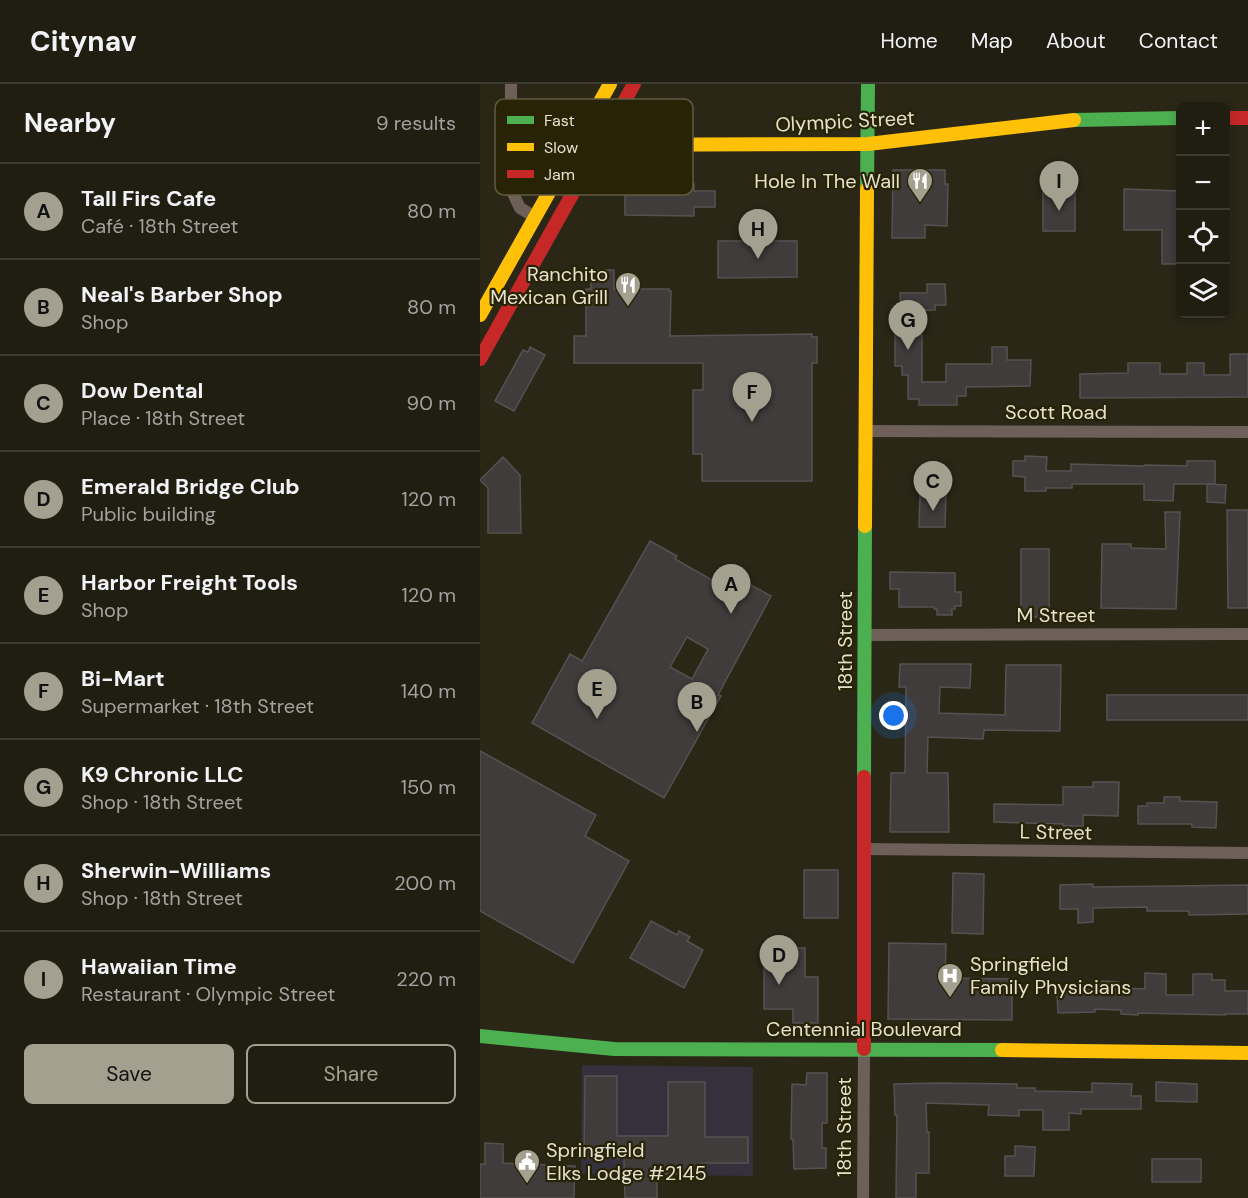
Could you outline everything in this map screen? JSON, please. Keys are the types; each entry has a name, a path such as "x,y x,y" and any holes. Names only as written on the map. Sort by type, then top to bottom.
{"street":[{"path":"602,99 610,84"},
{"path":"626,99 634,84"},
{"name":"18th Street","path":"863,1198 868,84"},
{"name":"Olympic Street","path":"693,144 868,144 1063,120 1176,118"},
{"path":"1230,118 1248,118"},
{"path":"512,195 520,208 535,218"},
{"path":"480,315 548,195"},
{"path":"480,359 572,195"},
{"name":"Scott Road","path":"865,431 1248,432"},
{"name":"M Street","path":"864,635 1248,634"},
{"name":"L Street","path":"863,849 1248,853"},
{"name":"Centennial Boulevard","path":"480,1036 614,1049 1248,1053"}],"shaded area":[{"path":"582,1065 753,1067 753,1176 581,1174"}],"building":[{"name":"Hole In The Wall","path":"893,170 945,170 945,184 948,184 947,226 925,225 925,238 892,238"},
{"path":"693,184 694,191 715,191 715,207 694,207 694,216 625,215 625,195 693,195"},
{"path":"1124,189 1176,191 1176,264 1162,264 1162,230 1124,230"},
{"path":"1043,192 1075,192 1075,231 1043,231"},
{"path":"718,241 797,241 797,277 718,278"},
{"path":"591,270 614,270 614,289 669,289 671,291 670,336 812,334 812,337 817,337 817,363 812,363 812,481 702,481 702,454 693,454 693,390 703,390 703,363 574,363 574,336 586,336 586,289 591,289"},
{"path":"927,284 945,284 946,305 935,305 935,310 901,311 900,293 927,293"},
{"path":"895,335 922,335 922,382 946,382 946,364 992,364 992,347 1007,347 1007,360 1031,360 1030,386 966,387 966,396 957,396 957,405 919,405 919,399 908,399 908,375 902,375 902,366 895,366"},
{"path":"530,347 545,355 514,411 495,401 523,350 528,352"},
{"path":"1230,354 1248,354 1248,397 1080,398 1080,374 1128,373 1128,363 1160,363 1160,374 1187,374 1187,363 1204,363 1204,375 1230,375"},
{"path":"1025,456 1047,457 1046,471 1071,471 1071,464 1187,466 1187,461 1215,461 1215,484 1174,484 1173,501 1144,500 1144,484 1072,484 1072,488 1025,491 1025,477 1013,476 1013,461 1025,461"},
{"path":"503,457 520,475 521,533 488,533 488,488 480,480"},
{"path":"1207,484 1226,485 1225,503 1207,502"},
{"path":"920,495 946,495 945,527 919,527"},
{"path":"1227,510 1248,510 1248,608 1228,608"},
{"path":"1165,512 1180,512 1176,609 1101,608 1102,544 1131,544 1131,548 1166,549"},
{"path":"650,541 677,556 675,559 717,583 724,570 771,596 718,695 721,696 664,798 532,723 570,654 582,661","holes":["687,637 708,649 692,679 670,667"]},
{"path":"1021,549 1049,549 1049,617 1021,617"},
{"path":"890,572 955,573 955,592 961,592 961,606 955,606 955,609 952,609 952,615 937,615 937,609 934,607 899,607 899,589 890,589"},
{"path":"900,664 971,664 970,688 940,687 939,713 1005,715 1006,665 1061,665 1060,731 984,730 983,739 928,737 927,773 948,773 949,832 890,832 891,773 905,773 906,687 899,687"},
{"path":"1107,695 1248,695 1248,720 1107,720"},
{"path":"480,751 596,815 585,836 629,861 573,963 480,911"},
{"path":"1093,782 1119,782 1118,816 1083,815 1083,826 994,822 994,804 1063,805 1063,787 1093,787"},
{"path":"1164,797 1180,797 1180,801 1217,802 1216,828 1192,827 1192,824 1138,824 1138,806 1147,806 1147,803 1164,803"},
{"path":"804,870 838,870 838,918 804,918"},
{"path":"953,873 984,874 983,934 952,933"},
{"path":"1093,884 1093,887 1248,885 1248,914 1189,915 1189,911 1147,911 1147,907 1093,908 1093,922 1078,923 1078,909 1060,909 1060,885"},
{"path":"651,921 677,935 679,931 690,937 687,941 703,950 684,988 630,958"},
{"name":"Springfield Family Physicians","path":"889,943 946,944 945,978 1012,979 1012,1020 888,1019"},
{"path":"767,948 805,948 805,977 818,977 818,1023 793,1023 793,1009 764,1009 764,960 766,960"},
{"path":"1145,973 1166,974 1166,995 1193,995 1193,974 1212,974 1212,980 1225,980 1225,991 1248,991 1248,1014 1138,1013 1138,1015 1121,1014 1121,1010 1095,1009 1095,1012 1058,1013 1057,991 1102,989 1102,981 1118,982 1118,988 1145,989"},
{"path":"807,1073 827,1073 827,1123 822,1123 822,1148 826,1148 826,1168 794,1169 793,1139 791,1139 792,1084 806,1085"},
{"path":"585,1076 617,1076 617,1136 668,1136 668,1082 705,1082 705,1137 748,1137 748,1163 701,1163 701,1174 657,1174 657,1198 625,1198 624,1158 584,1158"},
{"path":"1156,1082 1197,1084 1197,1102 1156,1101"},
{"path":"1092,1083 1132,1084 1131,1096 1141,1096 1141,1109 1081,1109 1081,1114 1069,1113 1069,1130 1043,1130 1043,1110 1019,1110 1019,1116 988,1115 989,1105 926,1103 929,1173 916,1173 916,1198 896,1198 897,1115 895,1115 894,1084 1017,1084 1017,1088 1035,1088 1035,1091 1092,1092"},
{"name":"Springfield Elks Lodge #2145","path":"485,1143 503,1144 503,1163 575,1166 574,1198 480,1198 480,1164 485,1164"},
{"path":"1015,1146 1035,1147 1034,1176 1005,1176 1005,1156 1015,1156"},
{"path":"1152,1159 1201,1159 1201,1182 1152,1182"}],"traffic: fast":[{"path":"867,189 868,84"},
{"path":"1074,120 1176,118"},
{"path":"864,777 865,526"},
{"path":"480,1036 614,1049 1002,1050"}],"traffic: slow":[{"path":"602,99 610,84"},
{"path":"693,145 868,144 1074,120"},
{"path":"865,526 867,189"},
{"path":"480,315 548,195"},
{"path":"1002,1050 1248,1053"}],"traffic: jam":[{"path":"626,99 634,84"},
{"path":"1230,118 1248,118"},
{"path":"480,359 572,195"},
{"path":"864,777 864,1049"}],"place":[{"name":"Hole In The Wall","path":"920,204"},
{"name":"Hawaiian Time","path":"1059,211"},
{"name":"Sherwin-Williams","path":"758,259"},
{"name":"Ranchito Mexican Grill","path":"628,308"},
{"name":"K9 Chronic LLC","path":"908,350"},
{"name":"Bi-Mart","path":"752,422"},
{"name":"Dow Dental","path":"933,511"},
{"name":"Tall Firs Cafe","path":"731,614"},
{"name":"Harbor Freight Tools","path":"597,719"},
{"name":"Neal's Barber Shop","path":"697,732"},
{"name":"Emerald Bridge Club","path":"779,985"},
{"name":"Springfield Family Physicians","path":"950,999"},
{"name":"Springfield Elks Lodge #2145","path":"527,1185"}]}
